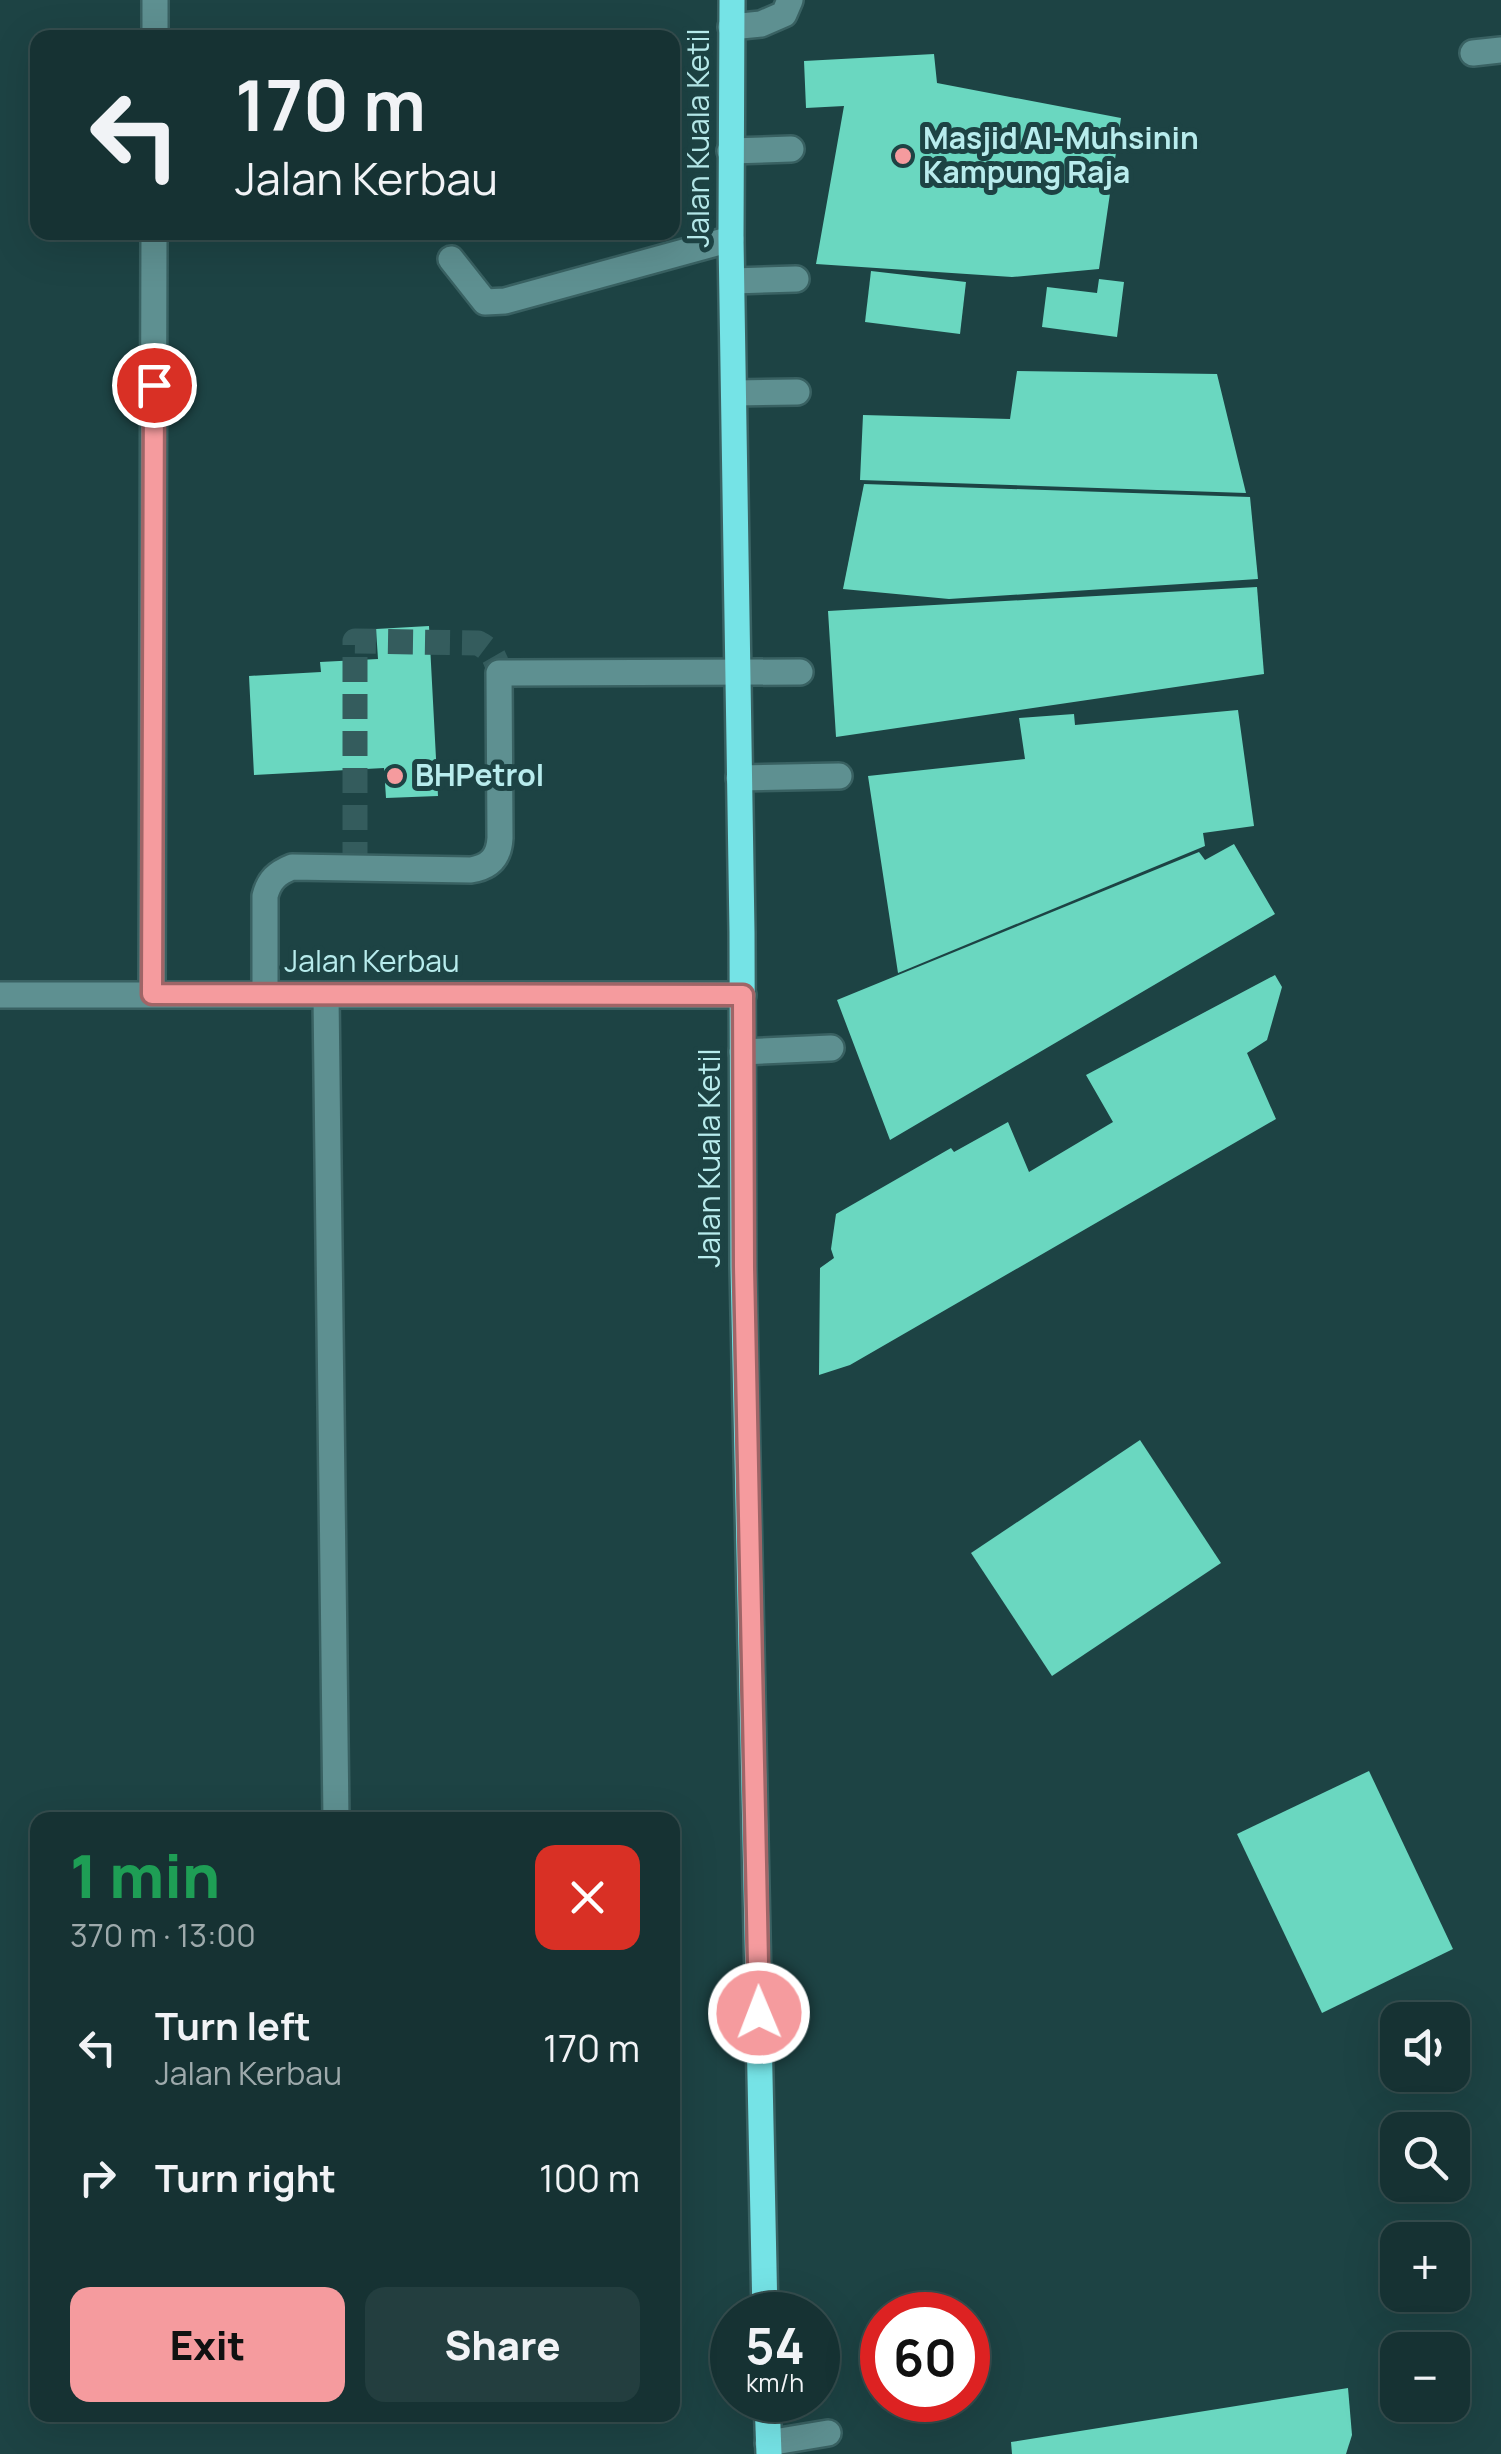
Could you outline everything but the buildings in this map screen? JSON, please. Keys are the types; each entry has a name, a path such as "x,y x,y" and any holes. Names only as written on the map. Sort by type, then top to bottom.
{"main road":[{"name":"Jalan Kuala Ketil","path":"732,0 730,151 744,1285 765,2292"},
{"path":"768,2422 769,2449"}],"street":[{"path":"155,0 155,30"},
{"path":"731,26 761,24 784,14 790,0"},
{"path":"1474,53 1501,50"},
{"path":"730,151 791,149"},
{"path":"451,259 485,302 505,301 731,239"},
{"path":"152,994 154,240"},
{"path":"732,281 796,279"},
{"path":"734,393 796,392"},
{"path":"264,994 265,896 268,886 282,871 292,867 471,870 490,864 496,857 500,838 499,673 800,672"},
{"path":"739,778 839,776"},
{"path":"326,994 336,1812"},
{"name":"Jalan Kerbau","path":"0,995 743,995"},
{"path":"742,1052 831,1048"},
{"path":"769,2449 828,2433"}],"tunnel":[{"path":"355,867 355,641 478,643 493,655 499,673"}],"place":[{"name":"Masjid Al-Muhsinin Kampung Raja","path":"903,156"},
{"name":"BHPetrol","path":"395,776"}],"route":[{"path":"154,385 152,994 743,995 744,1267 759,2013"}]}
